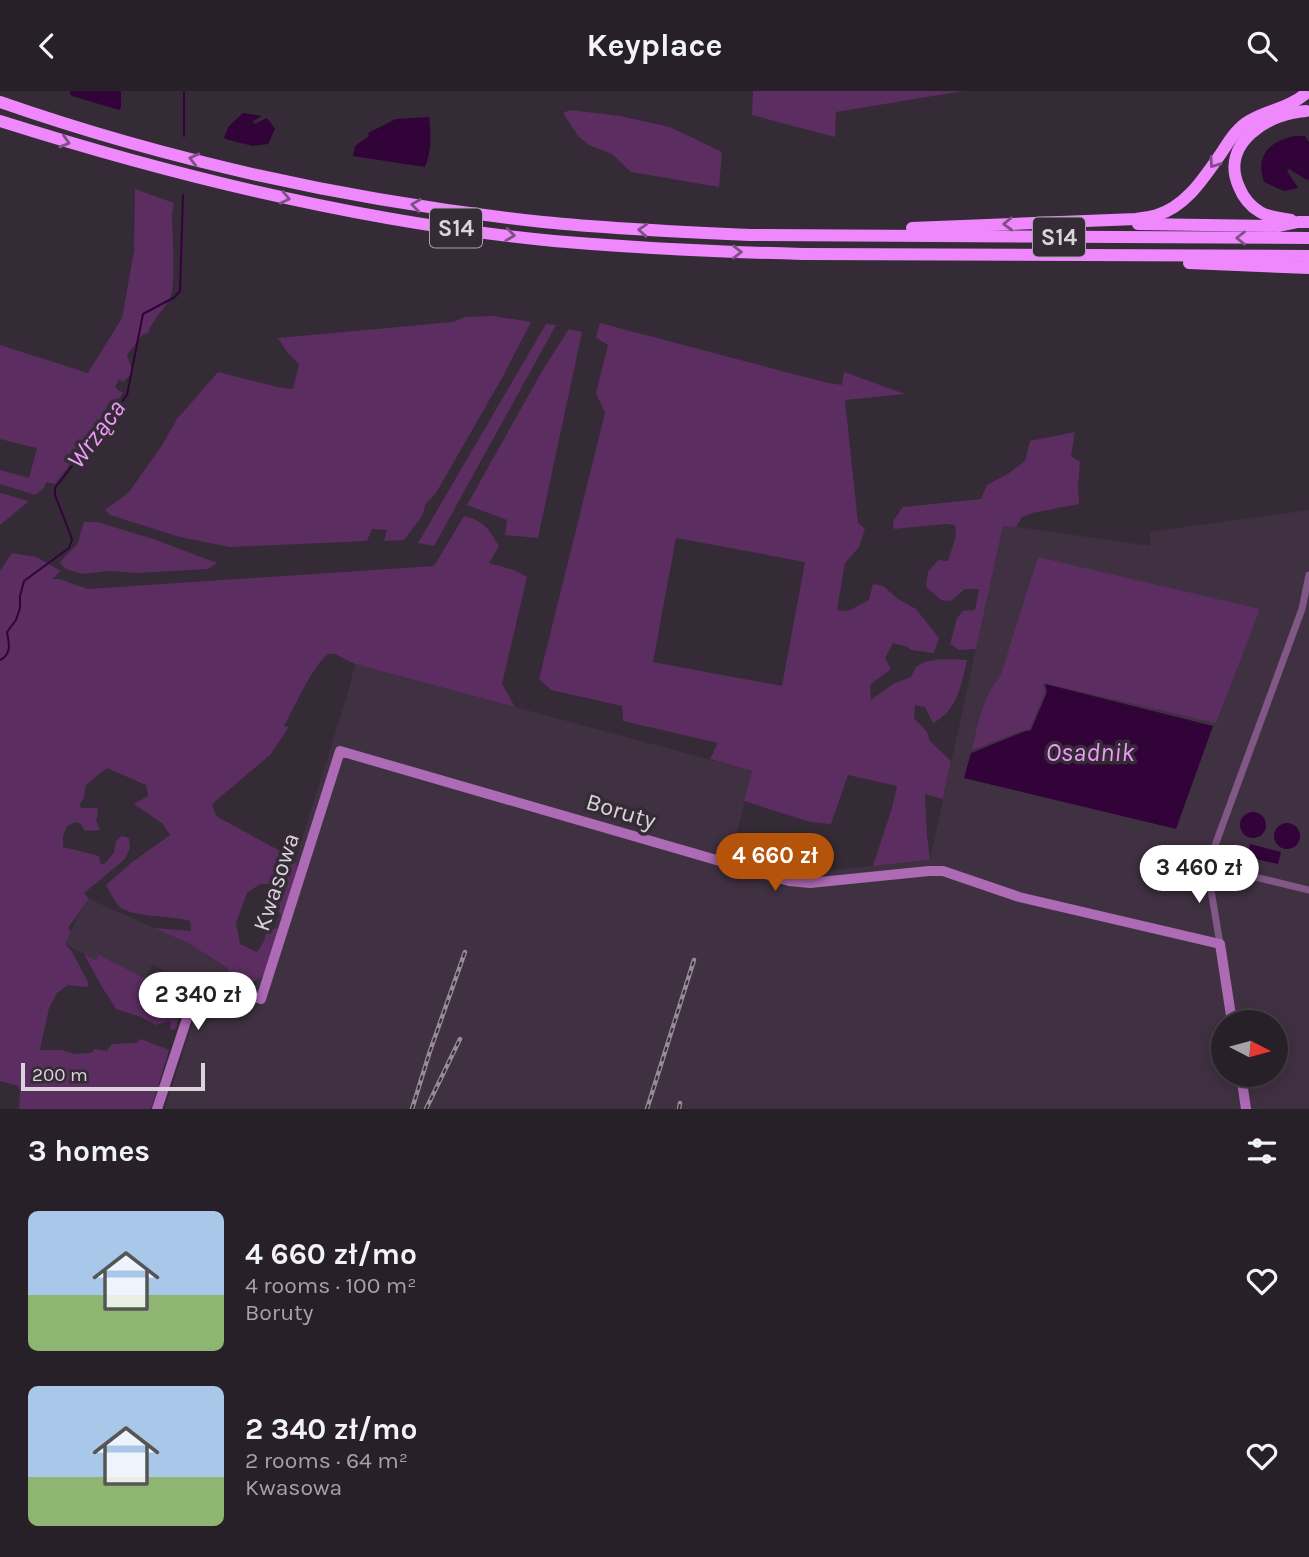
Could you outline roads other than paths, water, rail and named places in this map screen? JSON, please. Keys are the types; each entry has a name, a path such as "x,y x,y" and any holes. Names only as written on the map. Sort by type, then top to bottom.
{"highway":[{"path":"809,236 862,231 1136,219 1156,215 1187,197 1245,123 1293,104 1306,93"},
{"name":"S14","path":"0,102 168,153 260,175 399,202 544,222 750,235 1309,238"},
{"path":"1304,222 1261,213 1246,200 1234,173 1237,151 1255,129 1272,119 1300,111 1308,112"},
{"name":"S14","path":"0,121 76,145 258,193 396,219 528,238 719,252 1309,256"},
{"path":"1034,223 1279,226 1304,222"},
{"path":"1098,255 1207,264 1309,268"}],"street":[{"path":"1306,93 1303,103 1308,112"},
{"path":"1230,1010 1209,866 1302,609 1309,575"},
{"name":"Boruty","path":"340,751 789,881 810,883 943,871 1019,897 1220,944"},
{"name":"Kwasowa","path":"157,1109 194,993 199,985 209,982 261,999 340,751"},
{"path":"1209,866 1309,890"},
{"path":"1243,1087 1246,1109"}],"water":[{"path":"70,91 121,91 121,108 119,110 72,96"},
{"path":"243,113 262,116 253,121 254,124 267,118 275,129 268,144 253,146 225,139 229,126"},
{"path":"429,117 429,155 425,167 353,156 355,146 369,136 368,133 396,119"},
{"path":"1294,136 1305,136 1309,142 1309,179 1289,169 1287,171 1298,188 1284,191 1264,182 1261,164 1271,146"},
{"name":"Osadnik","path":"1045,684 1213,726 1176,829 964,778 971,753 1031,730 1047,692"},
{"path":"1253,812 1262,816 1266,825 1262,834 1253,838 1244,834 1240,825 1244,816"},
{"path":"1287,823 1296,827 1300,836 1296,845 1287,849 1278,845 1274,836 1278,827"},
{"path":"1250,844 1281,852 1278,864 1247,857"}],"waterway":[{"name":"Wrząca","path":"184,91 184,136"},
{"name":"Wrząca","path":"0,660 8,651 7,632 16,620 24,581 69,548 72,540 55,495 55,488 127,395 143,314 175,297 180,291 183,195"}],"railway":[{"path":"412,1109 465,952"},
{"path":"647,1109 694,960"},
{"path":"426,1109 460,1039"},
{"path":"679,1109 680,1103"}]}
